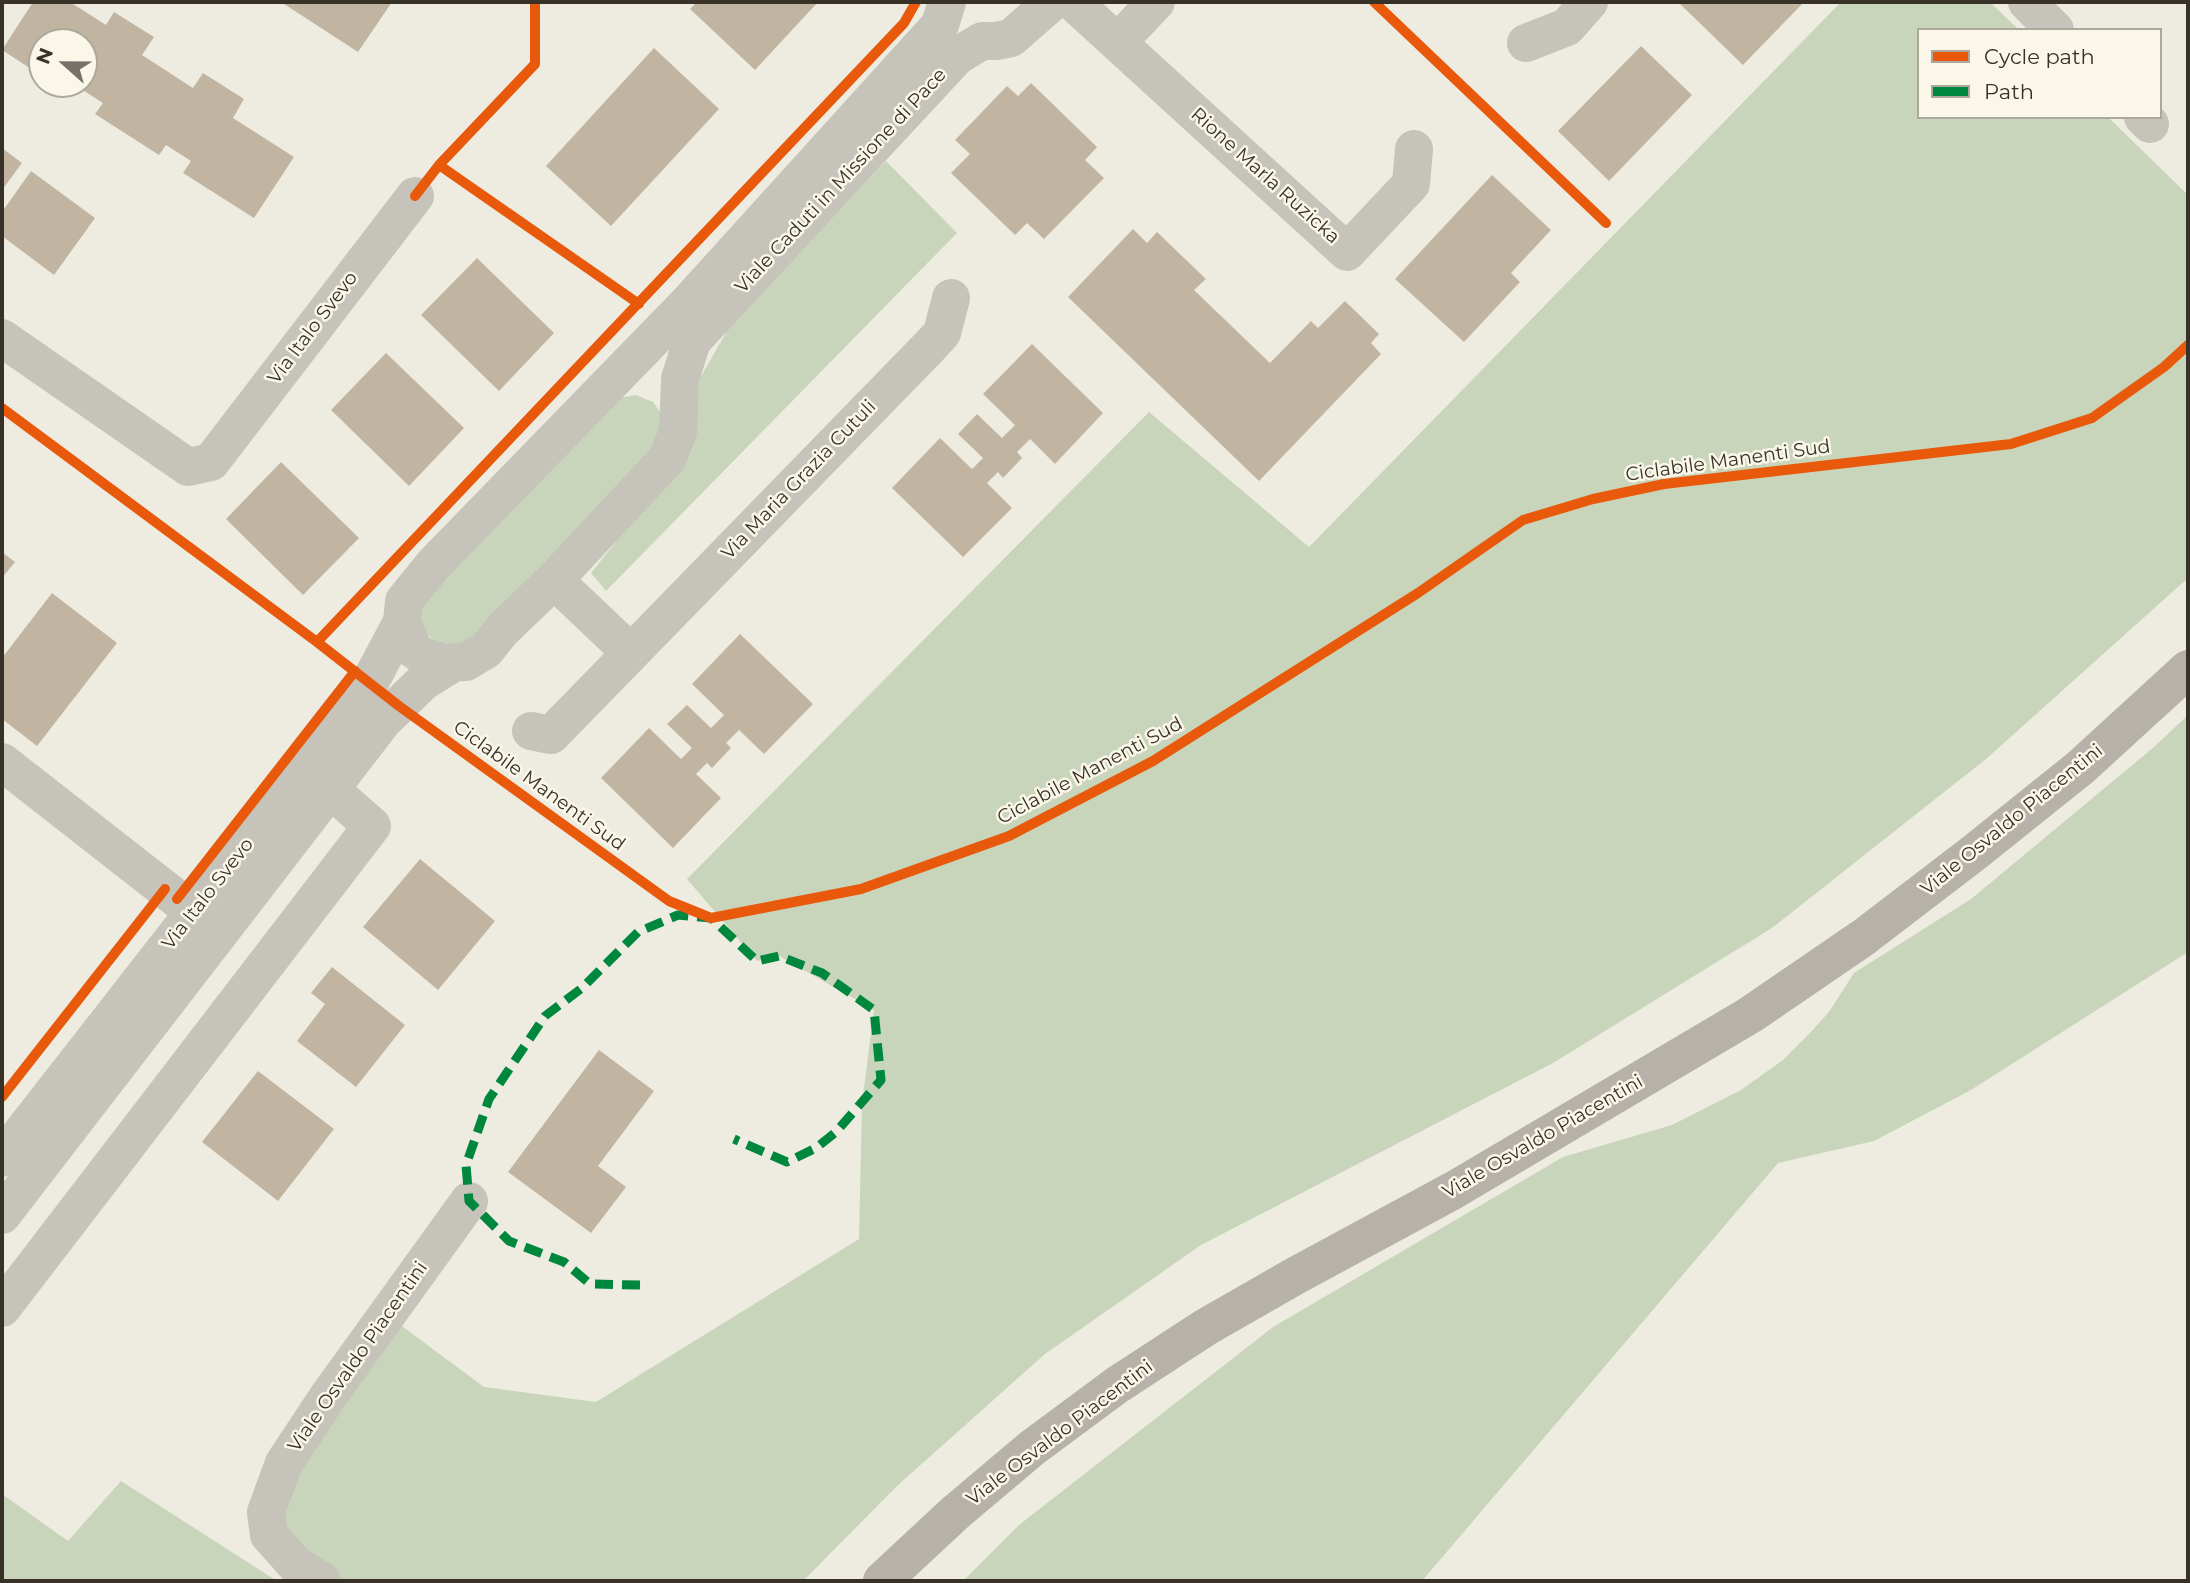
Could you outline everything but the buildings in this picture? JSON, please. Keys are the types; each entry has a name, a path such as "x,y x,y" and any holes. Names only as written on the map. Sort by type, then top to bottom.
{"main road":[{"name":"Viale Osvaldo Piacentini","path":"882,1581 955,1513 1023,1456 1117,1385 1217,1321 1454,1190 1750,1015 1864,937 2081,767 2188,669"}],"street":[{"name":"Viale Caduti in Missione di Pace","path":"402,622 404,601 434,564 688,303 940,25 947,2"},
{"name":"Viale Caduti in Missione di Pace","path":"455,662 466,662 486,650 502,630 554,580 667,459 678,432 680,379 692,341 957,56 982,41 1011,38 1052,2"},
{"name":"Rione Marla Ruzicka","path":"1073,2 1347,252 1411,184 1414,149"},
{"path":"1118,42 1156,2"},
{"path":"1526,43 1567,27 1589,2"},
{"path":"2027,2 2053,28"},
{"name":"Via Italo Svevo","path":"2,338 188,467 211,462 415,196"},
{"name":"Via Maria Grazia Cutuli","path":"531,732 551,735 931,345 942,333 951,298"},
{"path":"611,383 646,384 678,404"},
{"path":"554,580 631,653"},
{"path":"402,622 413,649 434,661 455,662"},
{"name":"Via Italo Svevo","path":"2,1158 362,697 402,622"},
{"name":"Via Italo Svevo","path":"2,1215 383,721 424,681 455,662"},
{"path":"2,762 194,912"},
{"path":"2,1308 372,826 330,789"},
{"name":"Viale Osvaldo Piacentini","path":"322,1581 295,1564 269,1535 266,1512 279,1475 284,1463 329,1395 469,1201"}],"green space":[{"path":"1841,2 1990,2 2017,28 1917,28 1917,119 2110,119 2188,195 2188,578 1986,759 1772,928 1553,1063 1201,1245 1045,1354 898,1485 803,1581 322,1581 266,1512 387,1315 484,1387 596,1402 859,1239 862,1103 874,1010 779,956 757,961 687,879 1149,412 1309,547"},
{"path":"886,161 957,233 606,591 591,573 687,452 700,378 731,324"},
{"path":"636,395 653,402 662,415 657,453 465,647 447,648 418,629 426,590 619,398"},
{"path":"2188,715 2188,952 1971,1090 1874,1141 1778,1163 1422,1581 963,1581 1019,1525 1273,1327 1563,1157 1672,1125 1741,1090 1783,1060 1809,1034 1829,1012 1854,973 1971,899 2154,747"},
{"path":"121,1481 277,1581 2,1581 2,1494 68,1541"}],"marked path":[{"path":"640,1285 590,1284 564,1262 509,1241 469,1201 466,1165 489,1099 545,1016 582,988 638,932 678,915 711,918 757,961 779,956 822,973 874,1010 881,1080 836,1132 816,1148 787,1162 734,1139"}],"cycle path":[{"path":"415,196 439,165 535,64 535,2"},
{"path":"317,642 904,23 916,2"},
{"path":"1374,2 1606,223"},
{"path":"439,165 639,304"},
{"name":"Ciclabile Manenti Sud","path":"2,408 399,706 669,901 711,918 861,889 1009,836 1153,761 1418,593 1523,520 1593,499 1664,484 2011,444 2092,418 2164,367 2188,345"},
{"path":"177,899 355,671"},
{"path":"2,1097 165,889"}]}
